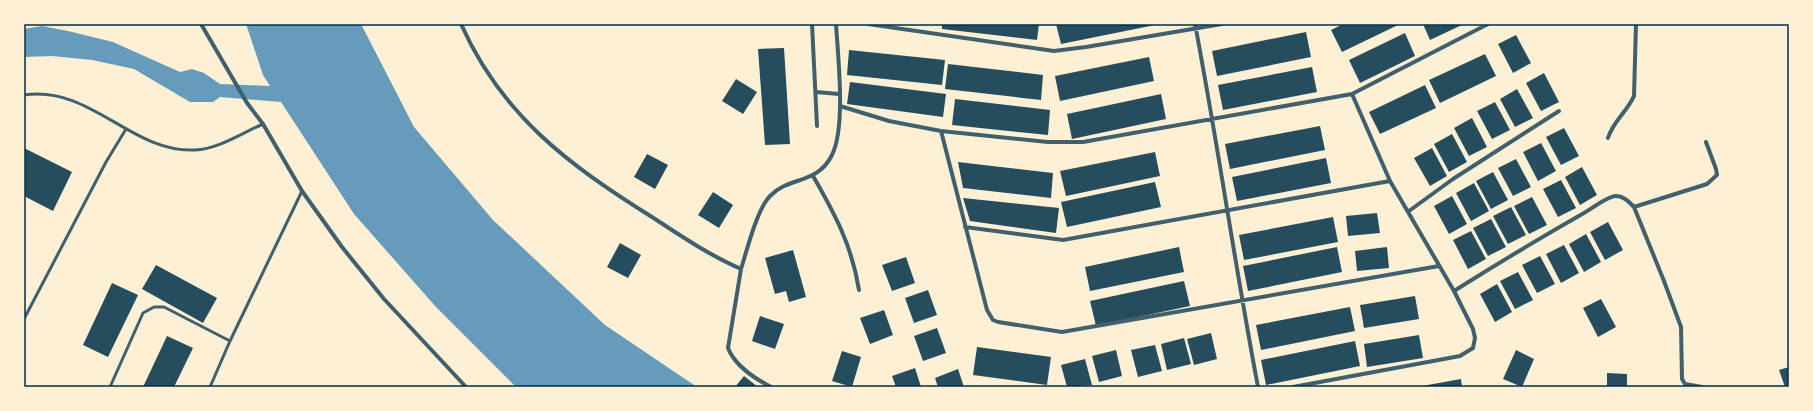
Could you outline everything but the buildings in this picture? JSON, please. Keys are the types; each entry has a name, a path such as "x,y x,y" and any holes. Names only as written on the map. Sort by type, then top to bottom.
{"street":[{"path":"201,24 247,103 263,124 302,190 342,247 369,282 466,387"},
{"path":"461,24 474,50 508,102 548,143 584,173 606,188 695,246 715,258 740,269"},
{"path":"812,24 817,126"},
{"path":"771,387 739,365 731,356 728,348 740,269 764,204 776,191 813,176 827,163 835,146 840,106 836,24"},
{"path":"868,24 1054,51 1086,48 1195,26 1222,24"},
{"path":"840,106 889,121 941,131 1065,143 1083,142 1352,94 1488,24"},
{"path":"1608,138 1611,129 1631,103 1634,96 1636,24"},
{"path":"1195,26 1258,387"},
{"path":"816,92 839,94"},
{"path":"1294,387 1460,356 1473,348 1475,338 1474,329 1454,290 1390,181 1352,94"},
{"path":"1409,211 1453,179 1559,111"},
{"path":"941,131 987,310 993,320 998,322 1062,332 1242,302 1439,266"},
{"path":"1634,207 1707,184 1713,180 1717,175 1716,169 1706,142"},
{"path":"813,176 831,206 846,237 855,267 859,290"},
{"path":"965,227 1063,240 1390,181"},
{"path":"1454,290 1548,232 1604,201 1616,196 1623,197 1634,207 1664,281 1680,327 1682,347 1682,379 1685,384 1702,387"}],"lane":[{"path":"24,95 62,96 90,108 126,129 167,146 196,150 222,143 263,124"},
{"path":"24,318 102,169 126,129"},
{"path":"210,387 230,341 302,190"},
{"path":"110,387 143,313 154,307 164,307 230,341"}],"water":[{"path":"246,24 361,24 414,127 493,220 605,325 697,387 516,387 436,307 354,214 281,102 220,97 213,102 190,102 134,69 92,60 52,56 24,57 24,29 42,26 113,42 180,72 192,69 204,73 220,84 270,86 263,75"}]}
